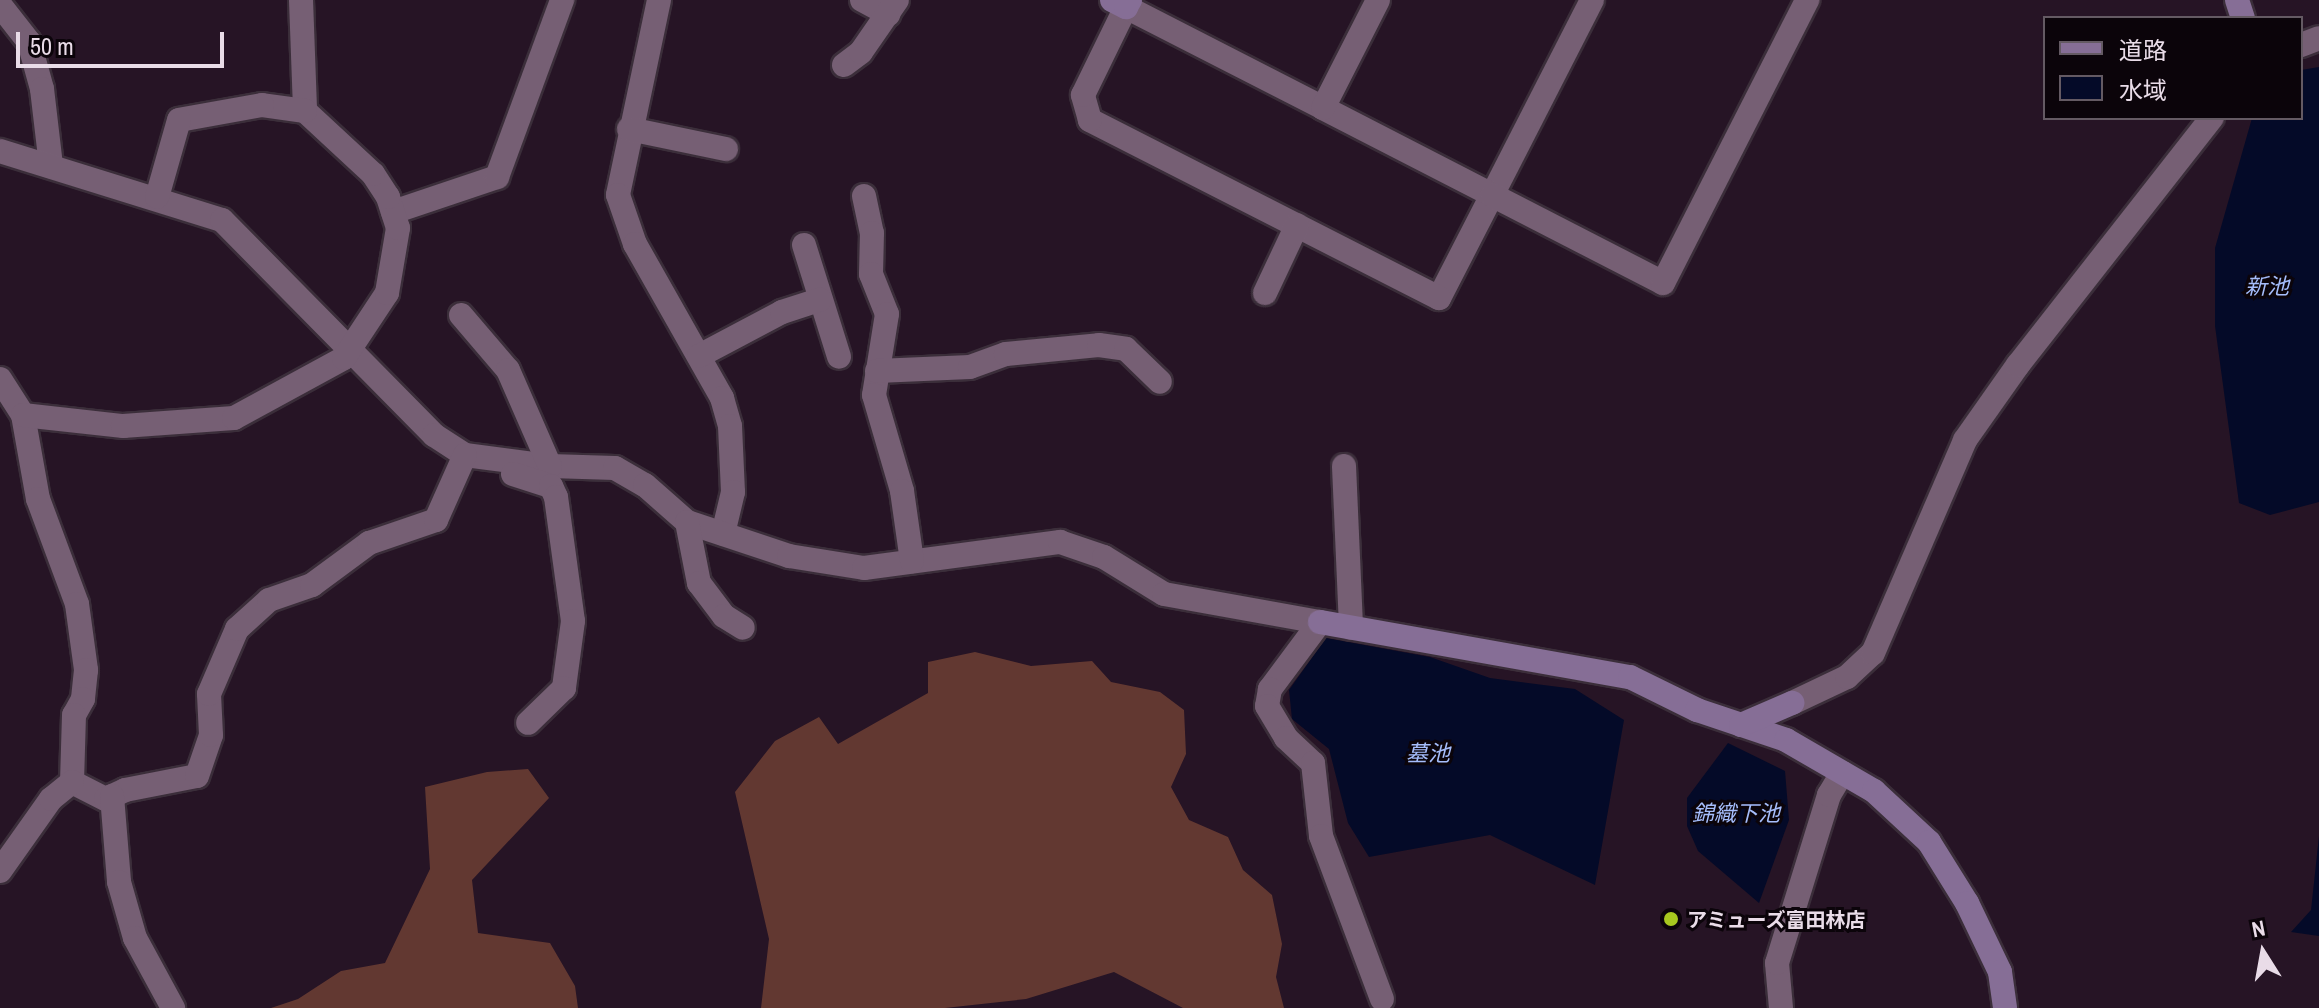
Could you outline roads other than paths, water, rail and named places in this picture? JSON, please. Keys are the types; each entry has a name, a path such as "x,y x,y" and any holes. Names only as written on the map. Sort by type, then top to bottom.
{"street":[{"path":"301,0 305,111"},
{"path":"393,212 497,177 562,0"},
{"path":"658,0 629,129 618,195 624,221 722,398 735,461 723,534"},
{"path":"844,65 861,52 892,7 862,0"},
{"path":"1323,108 1378,0"},
{"path":"1592,0 1492,195 1439,298 1090,120 1083,95 1123,2 1323,108 1492,195 1663,283 1807,0"},
{"path":"0,5 29,42 42,89 51,166"},
{"path":"23,415 123,426 234,418 319,373 352,349 387,293 395,268 398,228 393,212 373,174 305,111 262,105 179,120 157,197"},
{"path":"1741,725 1847,677 1873,653 1965,440 2210,120"},
{"path":"629,129 726,149"},
{"path":"0,151 157,197 222,220 434,435 479,465 551,486 556,497 573,645 564,688 528,723"},
{"path":"864,196 872,233 871,274 887,314 874,395 902,491 912,561"},
{"path":"1265,293 1297,225"},
{"path":"804,245 839,357"},
{"path":"699,356 782,312 820,300"},
{"path":"461,315 508,370 550,466"},
{"path":"877,371 970,367 1006,354 1099,345 1126,349 1160,382"},
{"path":"0,379 23,415 38,499 77,604 86,670 83,699 74,715 72,782 51,799 0,871"},
{"path":"466,455 550,466 615,468 645,485 687,522 789,556 864,568 1060,542 1104,557 1164,594 1630,677 1741,725 1786,740 1874,791 1929,842 1967,903 2000,972 2005,1008"},
{"path":"72,782 106,799 197,776 211,735 209,694 237,629 269,600 312,585 369,543 436,520 466,455"},
{"path":"1344,466 1351,628"},
{"path":"687,522 699,583 724,616 743,628"},
{"path":"1320,622 1270,689 1267,706 1286,738 1313,763 1321,836 1382,999"},
{"path":"1781,1008 1777,963 1829,795 1842,773"},
{"path":"112,796 119,882 135,938 173,1008"}],"water":[{"name":"新池","path":"2319,67 2319,502 2270,515 2239,503 2215,326 2215,248 2251,120 2303,120 2303,70"},
{"name":"墓池","path":"1326,638 1430,657 1490,678 1575,689 1624,720 1595,885 1490,835 1369,857 1348,823 1329,749 1292,719 1289,690"},
{"name":"錦織下池","path":"1728,743 1785,771 1789,820 1759,903 1698,851 1687,826 1687,798"},
{"path":"2319,836 2319,936 2291,932 2311,910"}],"place":[{"name":"アミューズ富田林店","path":"1671,919"}]}
